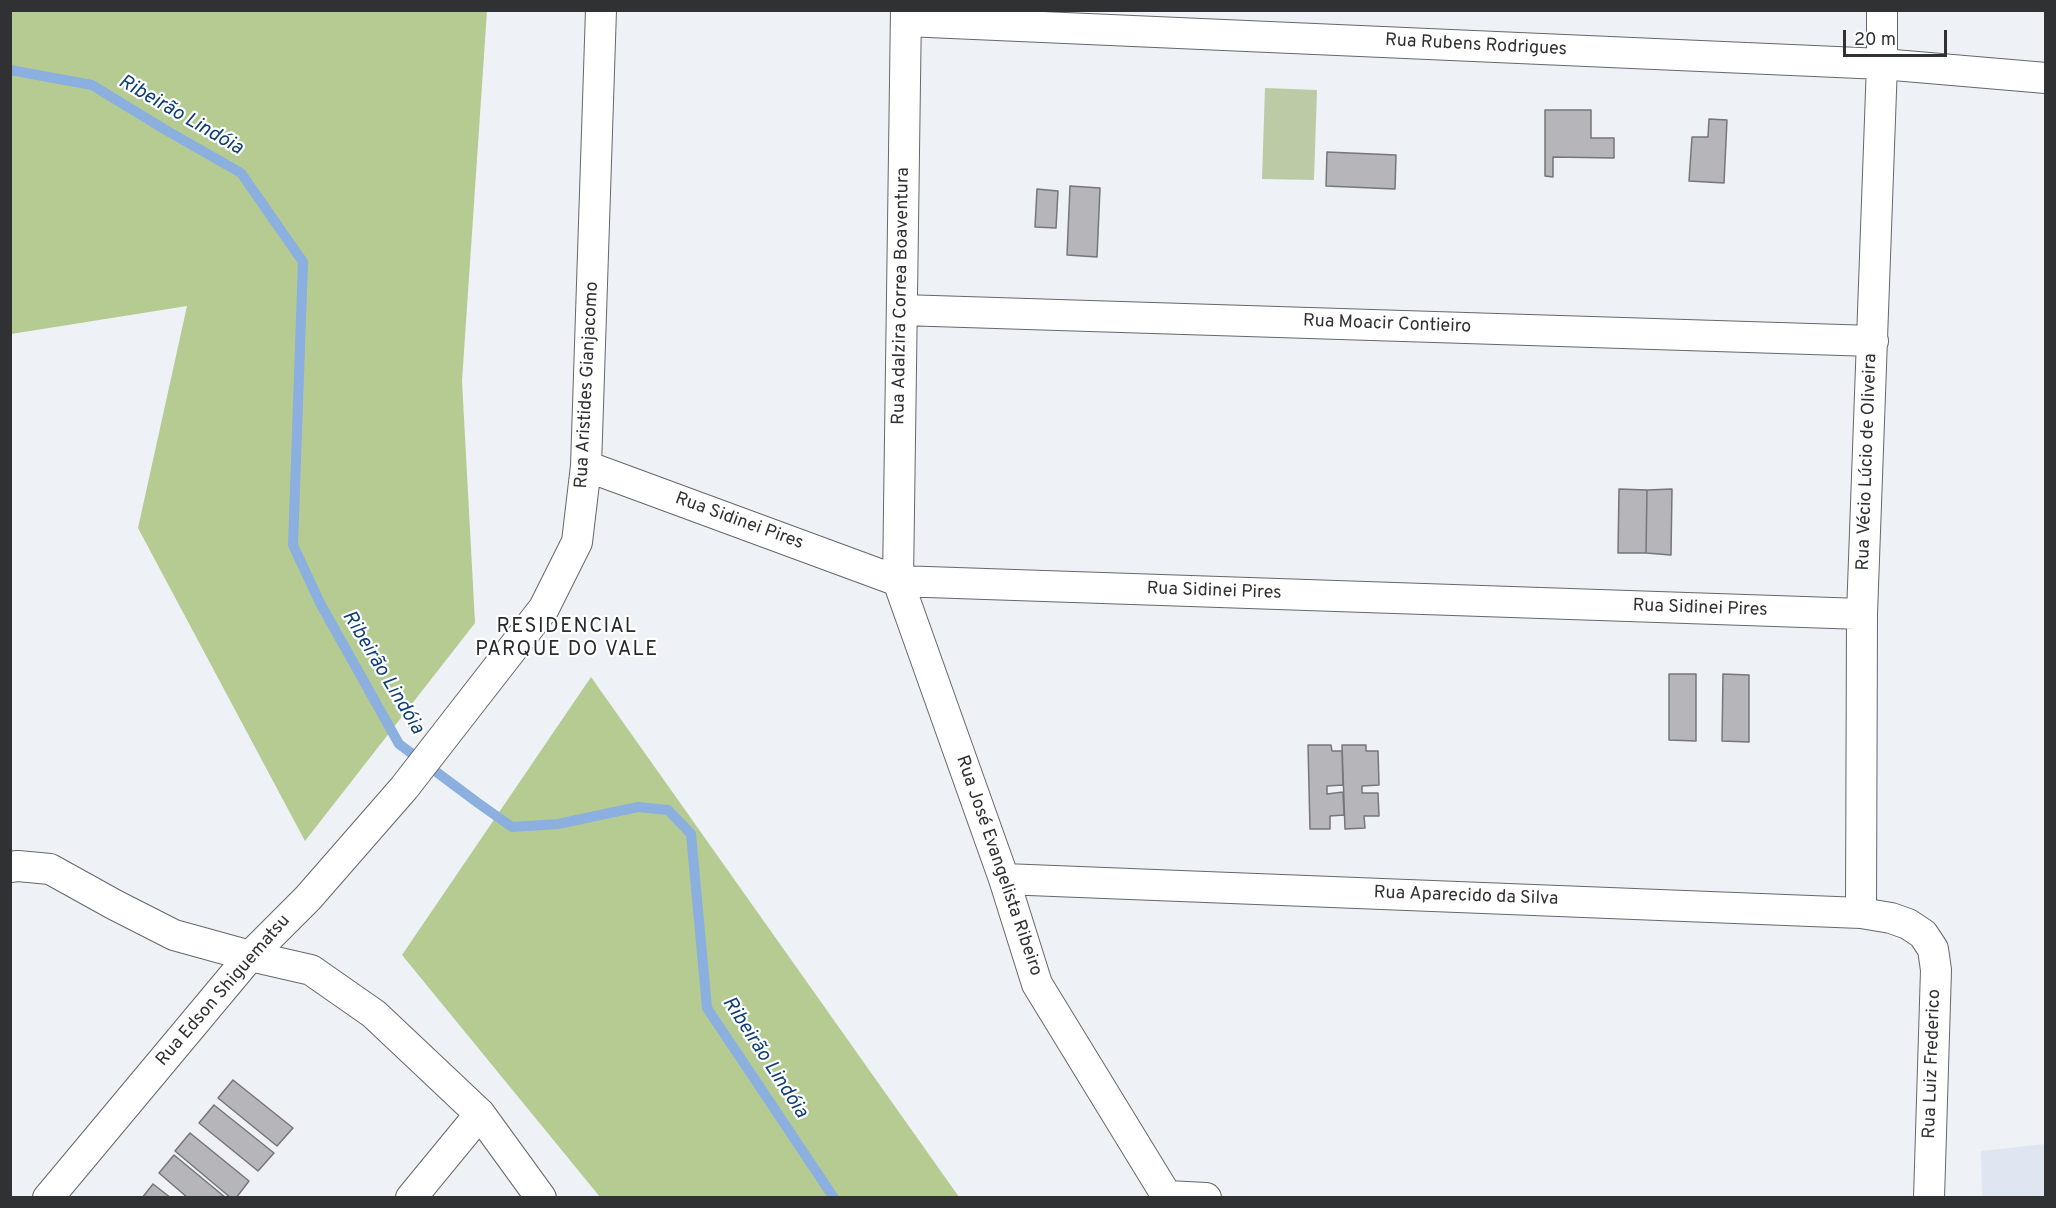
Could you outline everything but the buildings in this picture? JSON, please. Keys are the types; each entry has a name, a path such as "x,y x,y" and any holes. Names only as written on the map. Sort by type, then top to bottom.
{"street":[{"name":"Rua Aristides Gianjacomo","path":"404,788 544,608 577,542 586,466 601,10"},
{"name":"Rua Vécio Lúcio de Oliveira","path":"1861,913 1862,614 1873,340 1882,10"},
{"name":"Rua Rubens Rodrigues","path":"906,16 1882,64 2046,78"},
{"name":"Rua Adalzira Correa Boaventura","path":"898,581 906,16"},
{"name":"Rua Moacir Contieiro","path":"902,309 1873,340"},
{"name":"Rua Sidinei Pires","path":"586,466 898,581 1862,614"},
{"name":"Rua José Evangelista Ribeiro","path":"898,581 1004,879 1037,984 1168,1197"},
{"name":"Rua Edson Shiguematsu","path":"48,1197 250,956 308,898 404,788"},
{"path":"10,867 50,869 174,935 311,970 374,1014 480,1114 541,1197"},
{"name":"Rua Aparecido da Silva","path":"1004,879 1861,913 1891,918 1908,924 1923,934"},
{"name":"Rua Luiz Frederico","path":"1923,934 1933,949 1936,970 1929,1197"},
{"path":"411,1197 480,1114"},
{"path":"1168,1197 1206,1197"}],"shaded area":[{"path":"2045,1144 2045,1197 1982,1197 1981,1151"}],"green space":[{"path":"11,10 487,11 462,381 475,623 305,841 138,528 187,306 11,334"},
{"path":"1265,88 1317,90 1314,180 1262,179"},
{"path":"591,677 959,1197 600,1197 402,955"}],"waterway":[{"name":"Ribeirão Lindóia","path":"10,70 92,85 241,173 303,262 293,545 320,603 399,744 512,827 558,824 638,807 668,810 691,834 707,1008 834,1198"}],"district":[{"name":"RESIDENCIAL PARQUE DO VALE","path":"567,640"}]}
